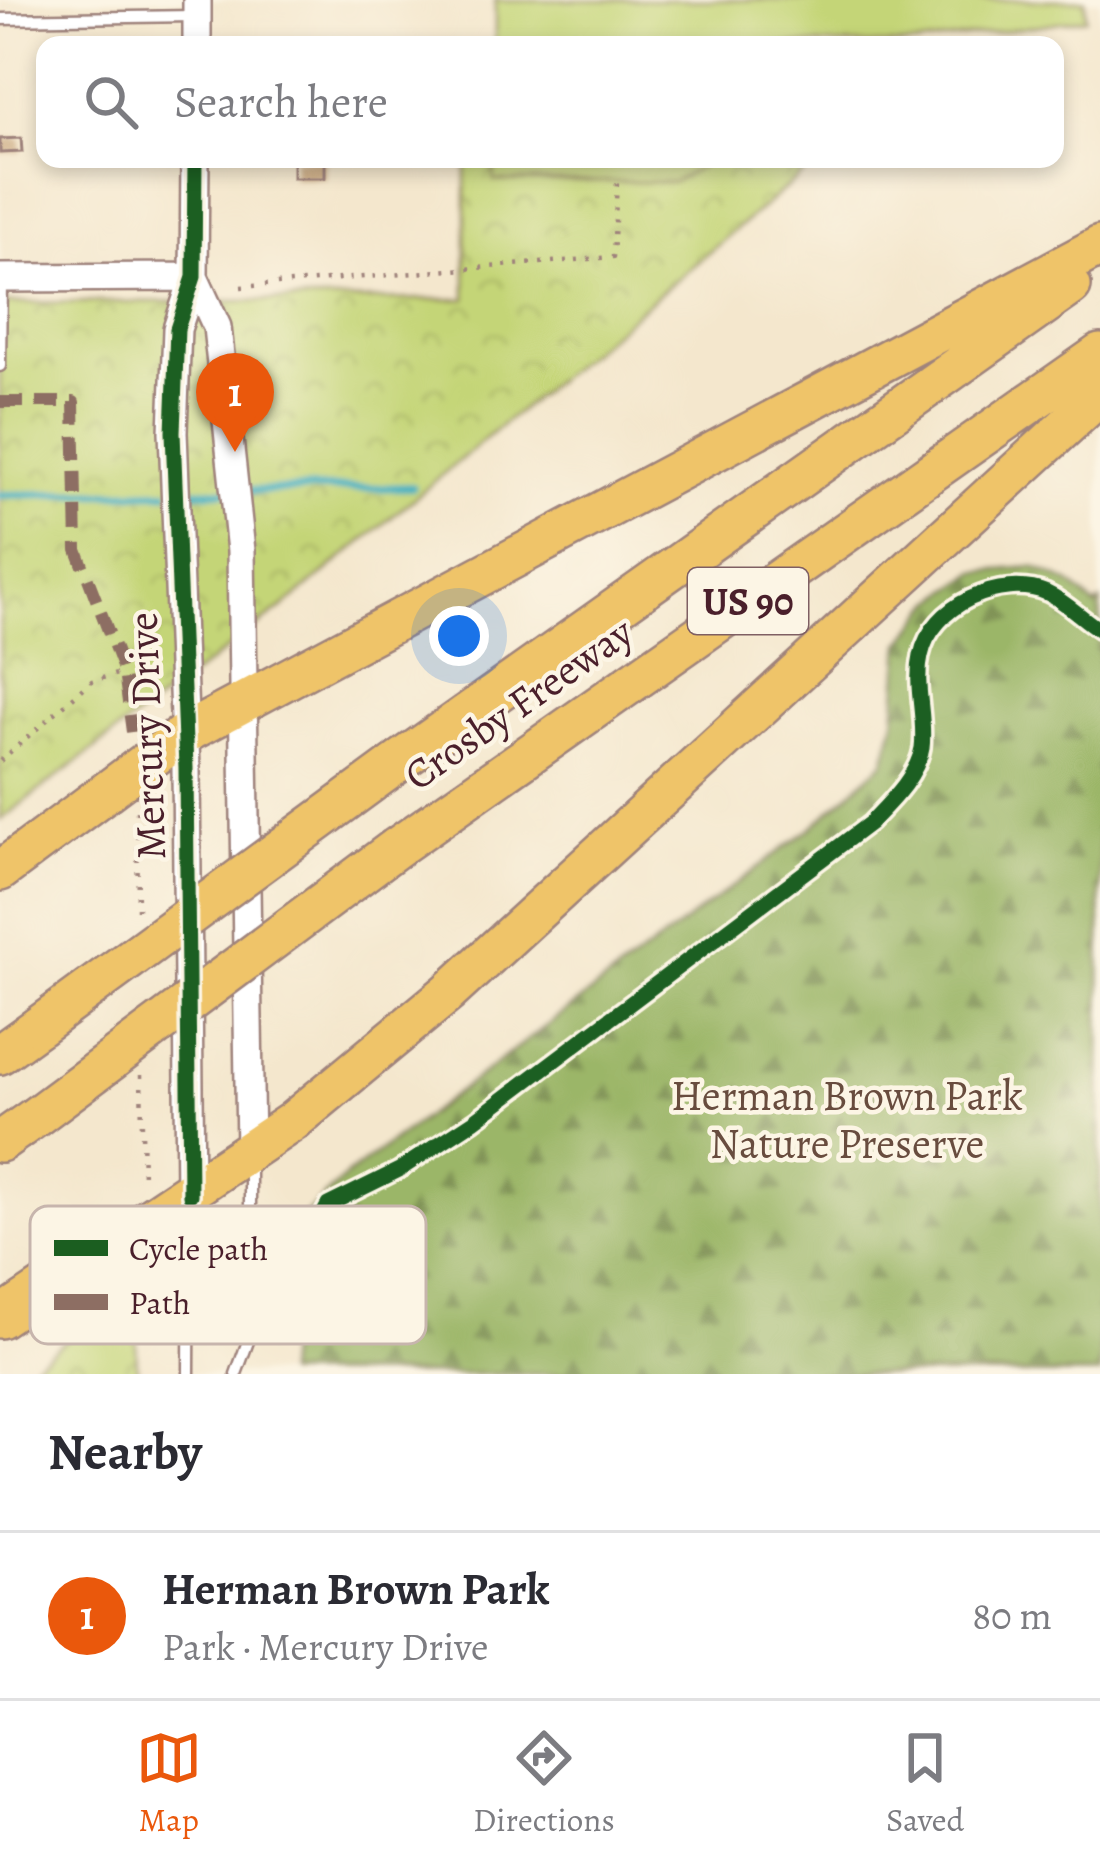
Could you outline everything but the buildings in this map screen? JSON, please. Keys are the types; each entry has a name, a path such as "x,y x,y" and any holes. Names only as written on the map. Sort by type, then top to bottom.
{"highway":[{"path":"0,872 184,734 1100,247"},
{"name":"Crosby Freeway","path":"0,1054 403,759 1100,265"},
{"name":"Crosby Freeway","path":"0,1142 396,848 1100,354"},
{"path":"174,1206 250,1152 448,993 1100,395"},
{"path":"0,1318 30,1299"}],"street":[{"path":"195,168 194,277 217,327 241,551 250,1152"},
{"path":"1,278 194,277"},
{"name":"Mercury Drive","path":"190,1196 184,734 173,433 177,328 194,277"}],"lane":[{"path":"0,19 197,8"},
{"path":"0,366 1,278"},
{"path":"250,1152 250,1206"},
{"name":"Mercury Drive","path":"190,1196 190,1206"},
{"name":"Mercury Drive","path":"189,1344 189,1374"},
{"path":"236,1374 247,1344"}],"path":[{"path":"241,287 613,257 617,182"},
{"path":"0,760 92,681 124,672"}],"green space":[{"path":"495,0 1085,0 1086,18 974,36 495,36"},
{"path":"466,168 812,168 291,601 0,820 0,303 466,299"},
{"path":"494,168 699,168 673,182 494,181"},
{"name":"Herman Brown Park Nature Preserve","path":"1034,567 1069,583 1095,606 1100,602 1100,1374 285,1374 288,1344 426,1344 426,1206 315,1206 346,1176 811,828 884,762 895,722 901,644 934,601 977,572"},
{"path":"61,1344 136,1344 137,1374 20,1374"}],"waterway":[{"path":"241,491 412,487"},
{"path":"181,492 226,491"},
{"path":"0,495 166,492"}],"marked path":[{"path":"0,402 74,402 77,550 124,672 132,732"}],"cycle path":[{"path":"190,1195 186,768 173,432 177,329 194,277 195,168"},
{"path":"327,1206 399,1170 474,1121 870,823 901,789 919,759 921,656 927,638 953,609 990,591 1029,588 1054,597 1100,630"}],"place":[{"name":"Herman Brown Park","path":"235,452"}]}
